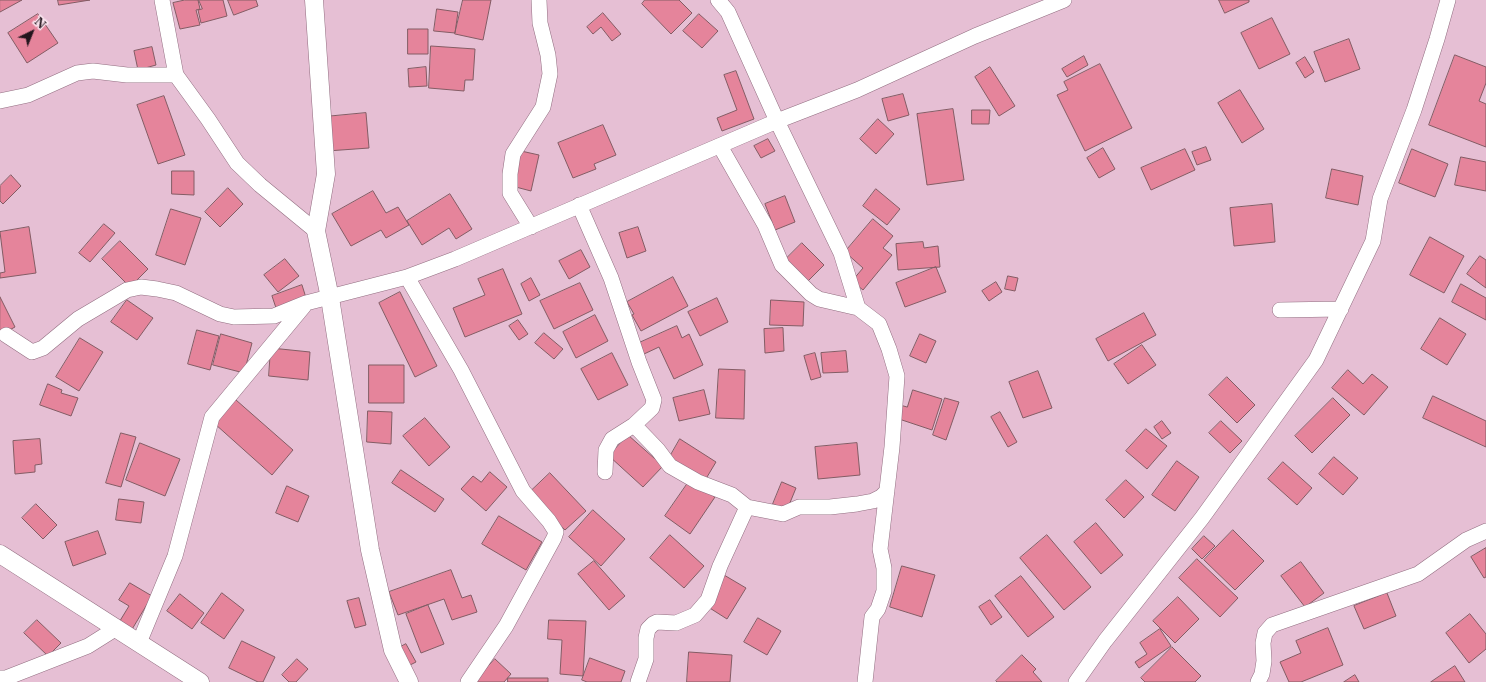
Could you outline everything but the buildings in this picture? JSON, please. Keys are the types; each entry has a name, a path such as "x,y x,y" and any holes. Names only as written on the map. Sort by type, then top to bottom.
{"street":[{"path":"162,0 176,75 208,119 236,163 260,185 316,231"},
{"path":"314,0 326,174 316,231 330,298 370,550 393,650 409,682"},
{"path":"531,227 510,192 510,174 514,154 543,107 550,74 548,55 540,23 539,0"},
{"path":"718,0 728,12 777,121 841,253 858,308"},
{"path":"6,335 32,352 43,348 78,319 127,290 141,287 176,293 220,314 234,317 274,316 306,303 407,277 455,260 579,205 777,121 857,90 975,36 1064,0"},
{"path":"1076,682 1105,641 1202,518 1316,360 1373,241 1380,199 1416,102 1448,0"},
{"path":"0,101 28,95 77,73 93,71 127,75 176,75"},
{"path":"720,146 765,225 782,265 811,294 819,299 858,308 879,324 889,349 896,376 892,447 880,549 884,568 884,591 878,609 872,617 865,682"},
{"path":"579,205 611,278 639,362 654,400 652,408 634,425 612,439 606,450 605,472"},
{"path":"407,277 461,370 523,491 549,521 556,532 506,626 468,682"},
{"path":"139,643 175,556 212,416 306,303"},
{"path":"1280,310 1341,310"},
{"path":"634,425 658,450 670,466 698,482 732,495 747,507 783,514 799,507 830,507 873,501 881,497 887,491"},
{"path":"638,682 646,659 646,638 648,629 653,624 658,622 676,623 695,615 708,600 720,566 747,507"},
{"path":"1258,682 1262,674 1264,661 1263,643 1265,633 1272,624 1418,574 1466,540 1486,531"},
{"path":"0,554 200,682"},
{"path":"0,678 13,675 88,646 116,629"}]}
